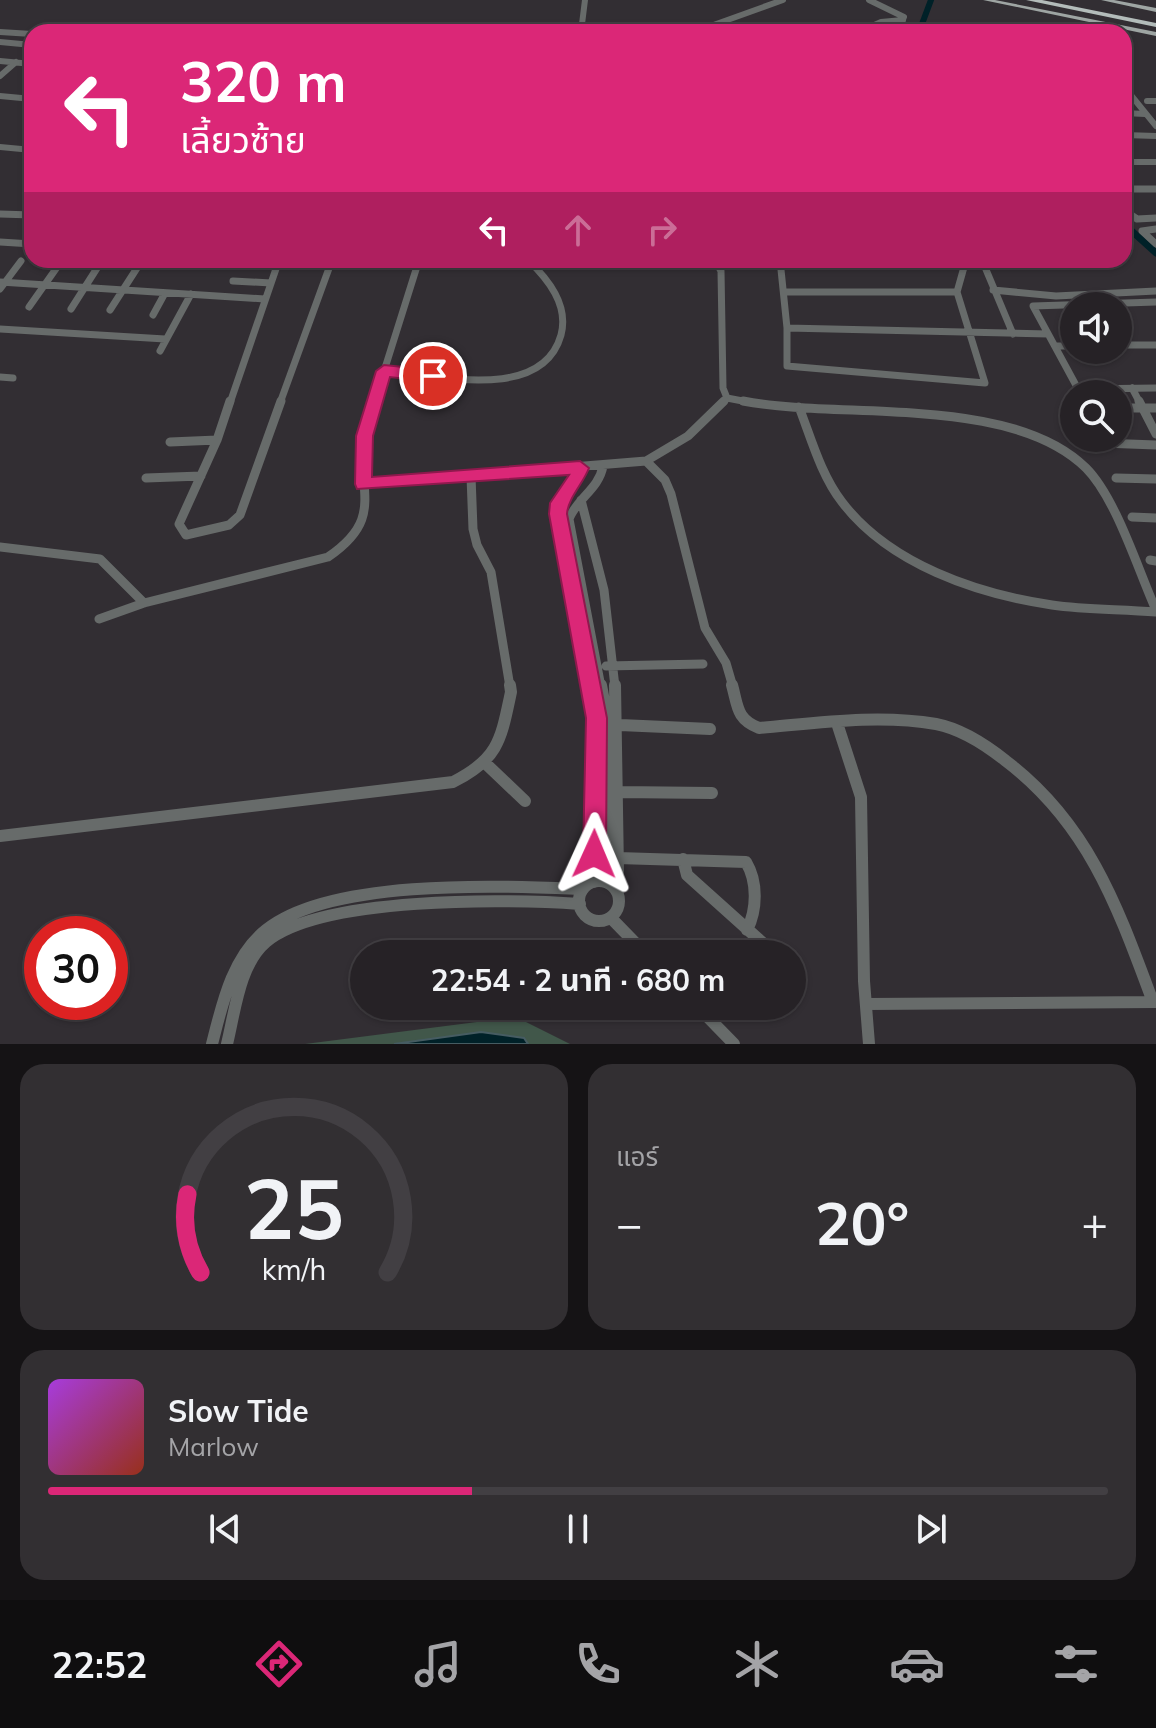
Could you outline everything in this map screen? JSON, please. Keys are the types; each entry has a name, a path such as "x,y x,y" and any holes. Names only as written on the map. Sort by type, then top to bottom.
{"highway":[{"path":"1030,0 1156,22"},
{"path":"1040,0 1156,22"},
{"path":"1059,0 1156,22"},
{"path":"1069,0 1156,22"}],"main road":[{"path":"986,0 1106,24"},
{"path":"1104,0 1156,10"},
{"path":"1132,29 1156,34"}],"street":[{"path":"582,24 585,0"},
{"path":"716,24 783,0"},
{"path":"869,0 904,17 901,24"},
{"path":"877,24 903,20"},
{"path":"0,32 24,32"},
{"path":"0,42 24,44"},
{"path":"0,61 24,62"},
{"path":"0,76 16,62"},
{"path":"0,96 24,98"},
{"path":"1132,97 1156,126"},
{"path":"1147,101 1156,101"},
{"path":"1132,113 1145,114"},
{"path":"1132,135 1156,136"},
{"path":"0,147 24,149"},
{"path":"1132,162 1156,162"},
{"path":"1132,189 1156,189"},
{"path":"0,214 24,215"},
{"path":"1132,216 1137,219 1156,218"},
{"path":"1156,229 1142,231 1156,244"},
{"path":"0,242 24,244"},
{"path":"2,285 21,261"},
{"path":"29,307 57,268"},
{"path":"71,309 97,268"},
{"path":"110,310 137,268"},
{"path":"276,268 217,440 179,524 186,535 229,525 240,515 329,268"},
{"path":"99,619 144,603 328,557 346,547 363,527 367,513 364,436 416,268"},
{"path":"384,371 503,381 514,379 546,362 564,329 563,311 557,292 539,268"},
{"path":"719,268 723,388 727,398"},
{"path":"781,268 787,366 985,383 957,292 964,268"},
{"path":"985,268 1013,334"},
{"path":"233,281 271,283"},
{"path":"2,285 265,299"},
{"path":"993,290 1070,296 1156,291"},
{"path":"785,292 957,292"},
{"path":"153,315 165,293"},
{"path":"160,351 191,294"},
{"path":"1073,380 1033,306 1156,302"},
{"path":"787,328 1048,334"},
{"path":"0,329 165,339"},
{"path":"1132,345 1156,345"},
{"path":"1055,346 1060,346"},
{"path":"0,377 13,378"},
{"path":"1156,388 1132,388 1156,434"},
{"path":"364,484 646,461 688,436 727,398"},
{"path":"727,398 1004,424 1051,440 1087,469 1102,494 1156,611"},
{"path":"799,407 842,503 904,556 948,578 1052,605 1156,611"},
{"path":"1132,408 1156,408"},
{"path":"170,442 217,440"},
{"path":"1132,444 1156,445"},
{"path":"646,461 665,480 671,494 705,628 723,656 741,717 759,728 881,720 936,724 963,733 1020,769 1050,796 1083,837 1110,888 1154,1002 867,1004"},
{"path":"227,1044 244,973 267,940 295,924 433,903 531,900 580,904 599,885 618,858 597,718 582,585 569,519 571,510 601,479 603,466"},
{"path":"580,468 575,481 559,503 558,514 592,666"},
{"path":"146,478 201,476"},
{"path":"0,836 453,782 471,773 500,743 511,692 491,572 477,545 473,529 471,476"},
{"path":"1116,478 1156,479"},
{"path":"581,500 596,544 620,725 599,885"},
{"path":"1132,517 1156,518"},
{"path":"0,547 100,559 144,603"},
{"path":"582,585 602,585"},
{"path":"592,666 703,664"},
{"path":"837,723 861,797 869,1044"},
{"path":"620,725 710,729"},
{"path":"484,762 525,801"},
{"path":"609,798 712,793"},
{"path":"618,858 739,860 751,866 753,920 747,930"},
{"path":"683,859 687,875 759,940"},
{"path":"212,1044 233,971 268,928 307,907 367,896 508,885 599,885 619,902 611,918 600,922 585,915 580,904"},
{"path":"611,918 632,940"},
{"path":"222,1004 237,1003"},
{"path":"711,1020 734,1044"}],"green space":[{"path":"493,1020 522,1020 570,1044 305,1044"}],"water":[{"path":"481,1032 524,1038 528,1044 394,1044"}],"waterway":[{"path":"922,24 931,0"},
{"path":"1132,231 1156,253"}],"route":[{"path":"433,376 384,371 364,436 364,484 580,468 575,481 559,503 558,514 597,718 594,854"}]}
